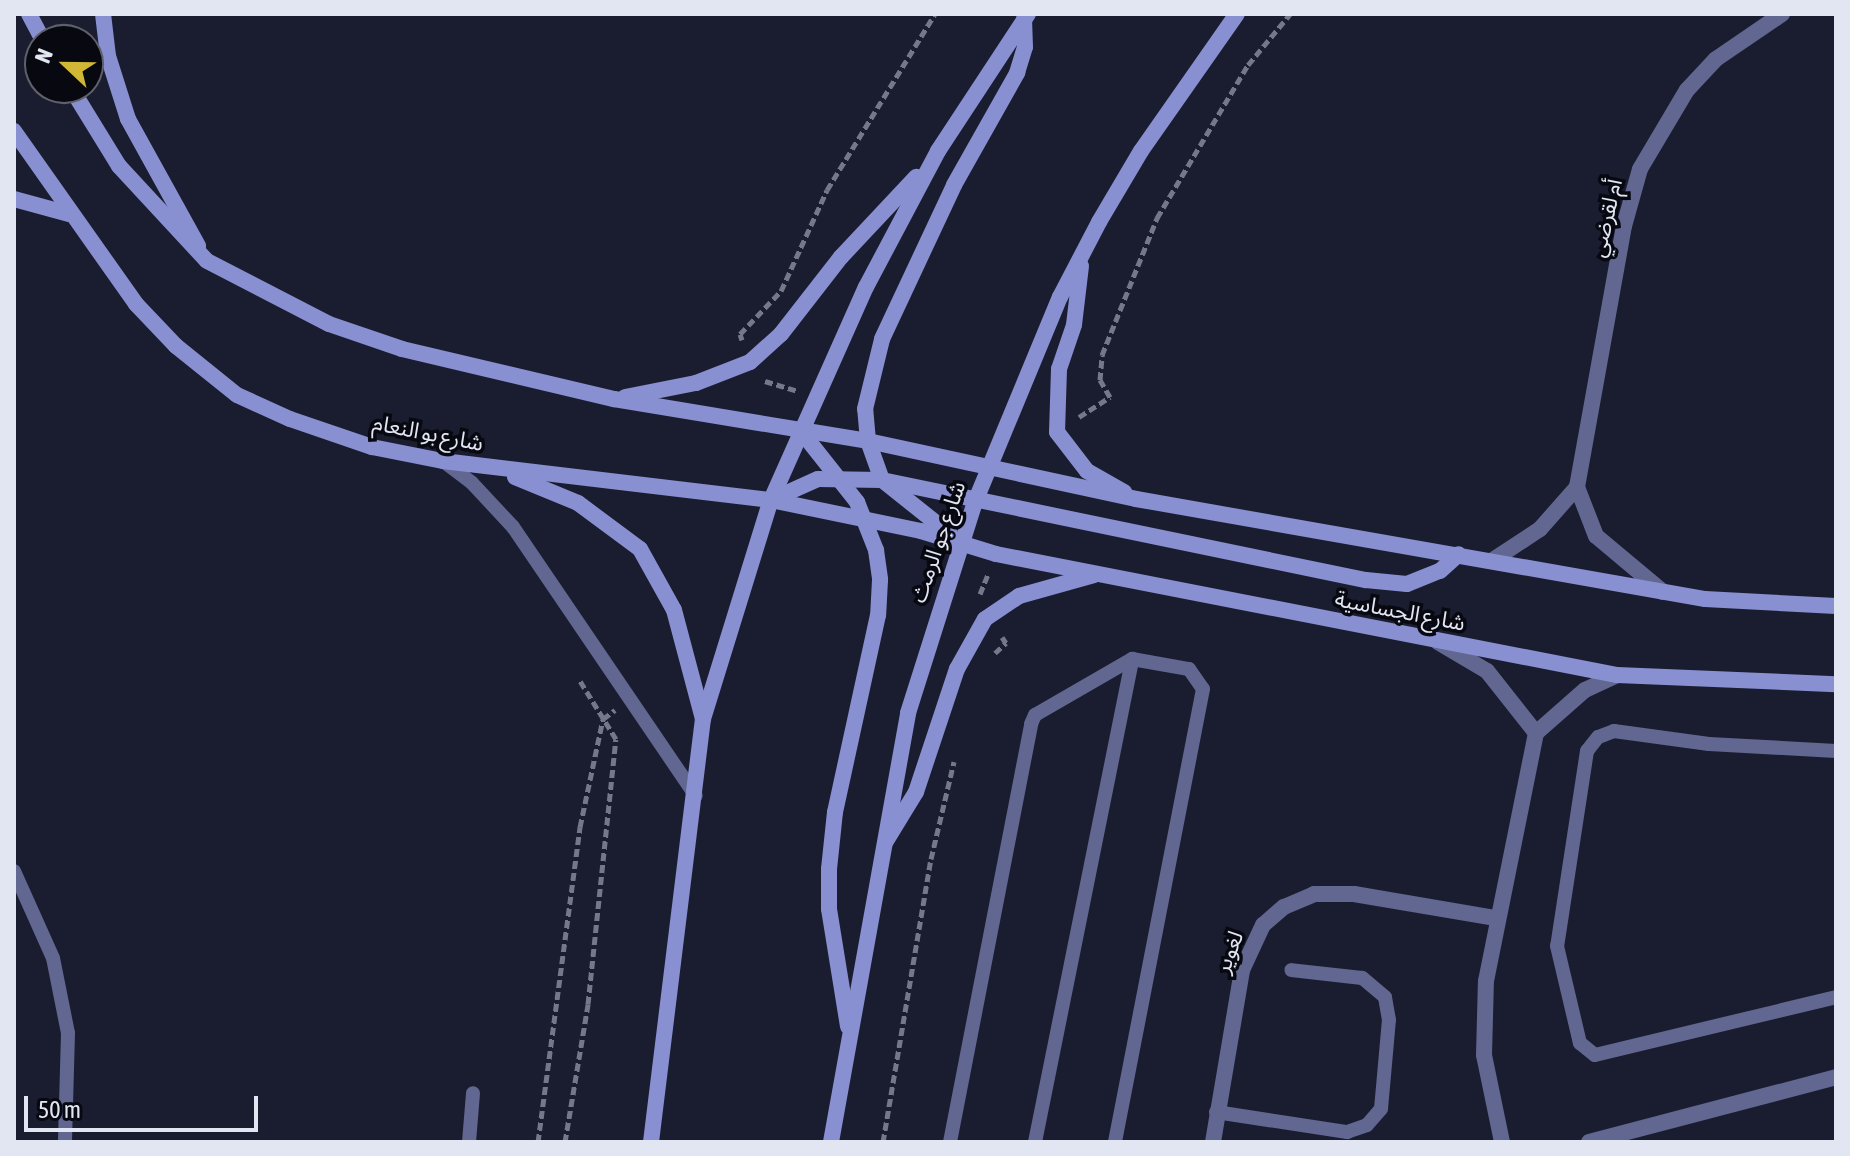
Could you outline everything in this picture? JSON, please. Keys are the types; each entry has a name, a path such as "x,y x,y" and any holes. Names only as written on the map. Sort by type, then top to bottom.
{"main road":[{"path":"103,14 108,56 128,119 207,261"},
{"name":"شارع جو الرمث","path":"831,1142 908,713 986,471 1082,254 1141,151 1237,14"},
{"path":"651,1142 696,796 703,719 771,500 815,397 938,151 1026,17"},
{"path":"962,542 882,480 868,441 865,409 882,339 954,185 1017,73 1025,47 1026,17"},
{"path":"81,104 119,166 207,261 329,324 402,349 614,399 868,441 986,471 1136,499 1663,592 1836,606"},
{"name":"شارع بو النعام","path":"14,131 69,214 136,304 176,346 237,395 372,447 443,461 771,500 962,542"},
{"path":"614,399 696,383 750,362 781,334 841,257 938,151"},
{"path":"14,199 69,214"},
{"path":"1082,254 1074,325 1059,369 1057,432 1087,471 1136,499"},
{"path":"800,430 838,476 865,519 880,580 878,615 845,756 829,869 829,909 850,1036"},
{"path":"492,467 578,503 640,549 674,610 703,719"},
{"path":"771,500 805,482 838,476 882,480 975,502 1366,580 1407,584 1440,571 1459,554"},
{"name":"شارع الجساسية","path":"962,542 996,554 1617,675 1836,684"},
{"path":"885,842 916,792 957,669 985,619 1019,596 1102,573"}],"street":[{"name":"أم لقرضي","path":"1577,487 1624,226 1640,169 1687,90 1716,59 1782,14"},
{"path":"1493,560 1540,529 1577,487 1596,536 1663,592"},
{"path":"1437,641 1487,671 1536,733"},
{"path":"1502,1142 1484,1055 1486,981 1496,918 1536,733 1585,690 1617,675"},
{"name":"لغوير","path":"1213,1142 1242,970 1263,925 1284,907 1314,894 1354,894 1496,918"},
{"path":"1589,1142 1836,1077"}],"lane":[{"path":"443,461 472,483 513,527 696,796"},
{"path":"950,1142 1031,724 1035,715 1132,659 1189,669 1203,689 1115,1142"},
{"path":"1035,1142 1132,659"},
{"path":"1836,751 1724,745 1614,731 1598,737 1587,751 1557,946 1580,1043 1595,1055 1836,997"},
{"path":"14,871 53,958 68,1033 65,1142"},
{"path":"1216,1112 1347,1132 1367,1125 1381,1109 1389,1020 1385,997 1362,978 1291,970"},
{"path":"469,1142 473,1093"}],"path":[{"path":"781,291 827,190 935,14"},
{"path":"764,380 815,397"},
{"path":"565,1142 612,807 616,739 579,679"},
{"path":"538,1142 580,827 603,719"}]}
